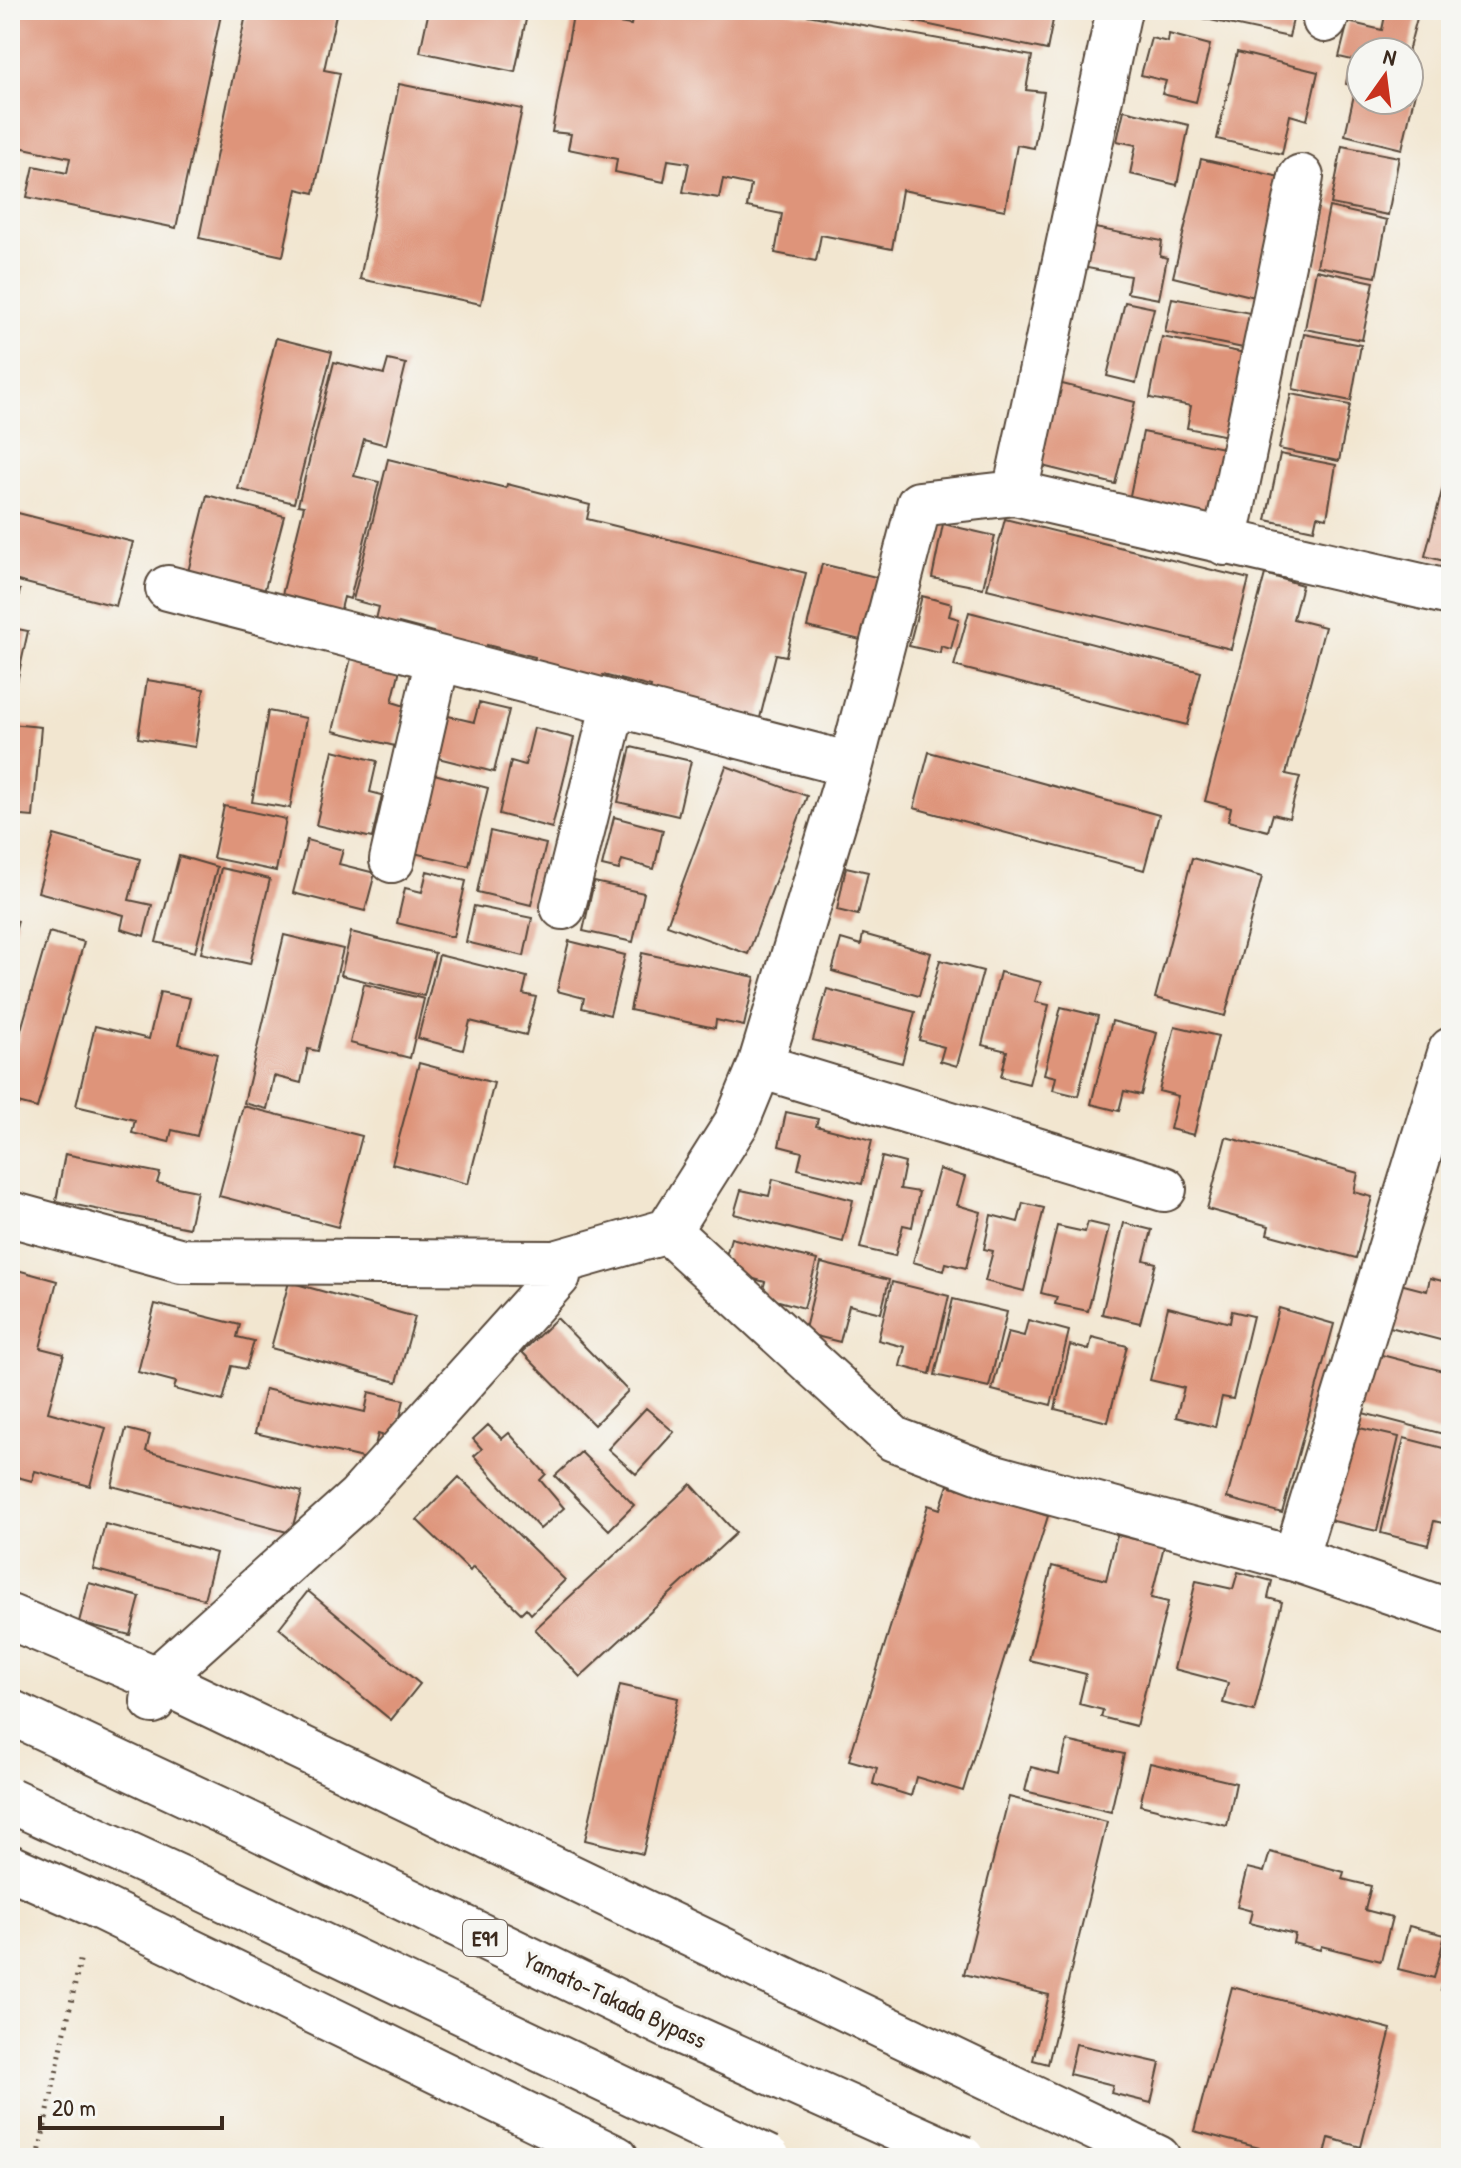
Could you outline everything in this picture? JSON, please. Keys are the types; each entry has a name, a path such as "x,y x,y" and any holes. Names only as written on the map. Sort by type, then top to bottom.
{"main road":[{"path":"1015,493 1119,10"},
{"path":"1225,543 1301,177"},
{"path":"10,1214 182,1261 555,1263 668,1231 737,1122 760,1066 851,765 919,504 1015,493 1451,593"},
{"path":"168,588 851,765"},
{"path":"392,860 438,658"},
{"path":"563,907 614,703"},
{"path":"1295,1559 1451,1050"},
{"path":"760,1066 1164,1189"},
{"path":"668,1231 894,1439 991,1476 1295,1559 1451,1612"},
{"path":"155,1690 359,1497 558,1276 555,1263"},
{"path":"10,1617 155,1690 1158,2158"},
{"name":"Yamato-Takada Bypass","path":"10,1712 670,2027 962,2158"},
{"path":"10,1800 218,1895 768,2158"},
{"path":"10,1867 93,1904 616,2158"}],"path":[{"path":"38,2158 93,1904"}],"building":[{"path":"10,10 222,10 176,228 27,197 34,166 67,173 70,158 10,145"},
{"path":"247,10 337,10 324,70 340,73 314,193 297,189 283,256 199,238"},
{"path":"429,10 528,10 515,72 420,52"},
{"path":"634,10 780,10 1032,56 1026,90 1044,92 1034,148 1017,145 1005,210 902,190 892,249 821,235 816,261 775,253 782,214 747,207 751,185 723,179 719,198 683,192 689,163 668,160 664,182 615,172 617,159 568,149 571,134 552,132 573,15 631,25"},
{"path":"860,10 1055,10 1047,50"},
{"path":"1156,10 1176,10 1175,15"},
{"path":"1182,10 1295,10 1289,37 1182,14"},
{"path":"1386,11 1417,18 1412,36 1345,36 1345,58 1339,57 1348,22 1382,30"},
{"path":"1169,34 1210,45 1196,102 1162,94 1166,81 1141,75 1151,38 1168,42"},
{"path":"1237,52 1318,72 1307,120 1290,115 1282,154 1217,139"},
{"path":"399,84 522,109 481,304 360,279"},
{"path":"1124,110 1189,125 1177,185 1130,174 1136,145 1117,141"},
{"path":"1349,116 1410,116 1402,149 1345,135"},
{"path":"1342,146 1399,157 1388,215 1331,204"},
{"path":"1201,159 1284,178 1255,297 1173,277"},
{"path":"1329,207 1387,220 1376,277 1317,266"},
{"path":"1090,227 1162,241 1160,256 1167,258 1159,299 1127,293 1130,276 1082,267"},
{"path":"1316,270 1374,282 1362,340 1305,329"},
{"path":"1172,298 1255,314 1248,349 1165,332"},
{"path":"1125,302 1154,308 1136,383 1107,376"},
{"path":"1304,334 1361,345 1351,401 1293,389"},
{"path":"1162,337 1245,353 1228,436 1187,428 1191,406 1150,398"},
{"path":"276,338 332,352 294,503 238,489"},
{"path":"388,360 406,364 386,445 364,439 354,476 379,482 350,599 344,597 337,625 278,611 304,506 298,505 334,362 384,374"},
{"path":"1050,381 1135,402 1115,484 1030,463"},
{"path":"1291,394 1350,405 1339,461 1279,449"},
{"path":"1143,432 1228,449 1211,534 1127,510"},
{"path":"1280,454 1336,465 1327,518 1317,516 1314,530 1266,520"},
{"path":"388,459 590,505 587,519 806,573 786,656 776,654 758,726 648,699 651,687 603,675 600,686 532,669 535,657 487,645 484,658 430,645 433,632 399,623 396,638 373,632 379,607 353,600"},
{"path":"1451,460 1451,563 1425,556"},
{"path":"207,495 284,516 262,600 186,580"},
{"path":"10,511 133,542 116,606 10,579"},
{"path":"1005,519 1249,579 1231,649 987,589"},
{"path":"943,524 995,536 983,588 932,578"},
{"path":"822,564 884,579 869,642 807,627"},
{"path":"1265,574 1302,585 1293,619 1325,627 1286,774 1300,777 1289,818 1273,814 1268,831 1228,821 1231,808 1205,801"},
{"path":"10,588 20,590 12,628 28,631 17,682 10,680"},
{"path":"922,596 952,604 949,616 959,619 951,649 941,646 940,653 909,646"},
{"path":"969,612 1201,672 1187,725 954,666"},
{"path":"351,658 400,669 392,702 405,706 395,746 333,731"},
{"path":"147,680 204,689 195,747 138,738"},
{"path":"479,703 509,710 494,772 438,758 448,716 474,722"},
{"path":"268,711 306,718 290,808 252,802"},
{"path":"10,724 41,727 33,817 10,815"},
{"path":"534,728 574,738 552,828 499,814 511,761 525,765"},
{"path":"631,747 691,761 678,816 618,802"},
{"path":"333,750 377,761 370,792 382,795 372,838 316,825"},
{"path":"929,752 1159,815 1144,870 914,808"},
{"path":"726,766 807,796 748,954 667,925"},
{"path":"434,774 488,788 469,866 414,853"},
{"path":"224,806 286,819 276,871 213,858"},
{"path":"614,817 663,830 654,869 622,860 619,870 602,866"},
{"path":"490,831 546,844 531,905 477,892"},
{"path":"54,835 140,859 129,900 152,905 144,936 121,929 124,915 38,892"},
{"path":"307,840 343,850 339,864 375,873 365,911 293,893"},
{"path":"179,856 217,867 195,952 156,942"},
{"path":"1192,858 1262,877 1225,1016 1155,998"},
{"path":"846,867 868,872 858,915 837,910"},
{"path":"221,868 270,879 250,964 201,953"},
{"path":"427,871 466,881 453,937 397,923 405,888 422,892"},
{"path":"594,882 644,893 633,942 583,931"},
{"path":"474,906 532,918 524,956 466,942"},
{"path":"10,919 18,921 11,946 10,946"},
{"path":"49,932 84,942 37,1108 10,1101 10,1068"},
{"path":"351,932 435,953 424,996 341,975"},
{"path":"863,934 931,953 919,996 832,971 841,939 861,945"},
{"path":"284,935 343,949 318,1051 308,1049 301,1083 274,1076 267,1109 244,1103"},
{"path":"569,941 625,955 610,1015 582,1008 584,998 557,991"},
{"path":"642,953 755,977 744,1026 716,1020 715,1028 630,1010"},
{"path":"439,955 527,977 523,994 536,997 526,1035 470,1021 463,1050 418,1038"},
{"path":"940,960 983,971 957,1066 940,1061 944,1047 919,1040"},
{"path":"1000,972 1041,982 1035,1002 1049,1005 1029,1084 1001,1077 1007,1051 982,1045"},
{"path":"364,984 424,999 410,1058 350,1043"},
{"path":"827,989 915,1012 902,1063 813,1040"},
{"path":"160,992 190,998 179,1044 217,1054 197,1136 172,1130 169,1142 132,1133 135,1120 76,1106 95,1026 149,1039"},
{"path":"1061,1007 1098,1016 1078,1096 1053,1090 1056,1077 1044,1074"},
{"path":"1112,1021 1157,1033 1141,1095 1124,1091 1119,1111 1091,1104"},
{"path":"1175,1026 1218,1036 1194,1135 1170,1129 1178,1096 1159,1091"},
{"path":"419,1063 494,1083 468,1184 392,1164"},
{"path":"243,1106 362,1136 338,1227 219,1196"},
{"path":"786,1112 818,1119 816,1126 872,1140 862,1184 798,1169 802,1152 779,1146"},
{"path":"1226,1137 1358,1173 1354,1192 1372,1197 1356,1258 1267,1234 1269,1226 1207,1209"},
{"path":"65,1154 160,1173 157,1183 197,1191 189,1228 56,1201"},
{"path":"882,1157 905,1163 900,1189 919,1192 912,1227 903,1225 895,1256 860,1248"},
{"path":"939,1169 965,1177 957,1205 981,1212 966,1268 946,1263 944,1271 913,1262"},
{"path":"773,1179 853,1200 843,1242 734,1214 741,1190 769,1196"},
{"path":"1023,1203 1044,1208 1024,1291 985,1281 993,1251 984,1249 991,1215 1018,1222"},
{"path":"1088,1222 1109,1227 1088,1311 1055,1304 1057,1297 1041,1293 1057,1226 1085,1232"},
{"path":"1124,1223 1152,1230 1144,1260 1156,1263 1140,1323 1102,1314"},
{"path":"731,1238 817,1260 804,1308 761,1296 765,1282 722,1270"},
{"path":"821,1263 889,1280 881,1313 849,1305 840,1342 804,1333"},
{"path":"10,1268 57,1281 40,1348 64,1354 48,1412 106,1428 90,1486 35,1471 32,1481 10,1475"},
{"path":"1430,1278 1451,1283 1451,1359 1444,1357 1448,1342 1382,1325 1392,1282 1427,1291"},
{"path":"289,1282 415,1317 397,1382 271,1348"},
{"path":"892,1282 949,1296 930,1374 900,1366 905,1347 878,1340"},
{"path":"953,1299 1007,1312 989,1387 935,1375"},
{"path":"155,1304 240,1325 237,1337 254,1341 246,1369 232,1366 223,1401 174,1389 176,1382 138,1372"},
{"path":"1168,1307 1230,1323 1232,1311 1253,1316 1233,1399 1222,1397 1215,1427 1176,1417 1184,1388 1150,1380"},
{"path":"1279,1308 1334,1324 1282,1513 1227,1498"},
{"path":"557,1318 628,1391 594,1425 522,1352"},
{"path":"1028,1320 1069,1331 1051,1405 992,1390 1008,1332 1024,1336"},
{"path":"1092,1337 1127,1346 1108,1422 1055,1409 1070,1345 1089,1350"},
{"path":"1374,1353 1451,1373 1451,1436 1359,1412"},
{"path":"265,1389 365,1412 369,1392 404,1400 395,1439 378,1434 371,1460 255,1433"},
{"path":"646,1408 674,1432 636,1474 608,1449"},
{"path":"488,1425 502,1439 509,1433 546,1474 540,1480 564,1508 540,1529 474,1456 482,1449 473,1439"},
{"path":"1351,1426 1399,1437 1377,1531 1329,1520"},
{"path":"126,1429 150,1435 146,1451 302,1492 291,1533 112,1486"},
{"path":"1404,1438 1451,1450 1451,1525 1434,1521 1428,1545 1381,1533"},
{"path":"581,1452 634,1505 609,1530 555,1476"},
{"path":"459,1477 565,1580 531,1614 526,1608 521,1613 473,1567 470,1571 417,1520"},
{"path":"691,1484 736,1533 580,1677 535,1629"},
{"path":"948,1485 1048,1516 963,1791 916,1777 911,1796 873,1784 877,1768 849,1760 928,1505 940,1509"},
{"path":"105,1524 216,1553 204,1599 93,1569"},
{"path":"1117,1535 1164,1546 1151,1598 1168,1602 1136,1726 1101,1717 1103,1710 1079,1704 1086,1674 1029,1660 1052,1566 1106,1580"},
{"path":"1238,1572 1272,1581 1268,1598 1282,1602 1254,1711 1223,1703 1228,1683 1174,1669 1196,1581 1233,1589"},
{"path":"89,1583 140,1597 130,1635 79,1622"},
{"path":"308,1591 420,1684 391,1720 279,1628"},
{"path":"620,1685 678,1698 643,1854 585,1840"},
{"path":"1067,1741 1124,1754 1111,1812 1025,1791 1031,1767 1059,1774"},
{"path":"1150,1763 1236,1783 1227,1826 1140,1805"},
{"path":"1009,1797 1107,1822 1048,2064 1033,2060 1049,1995 964,1974"},
{"path":"1270,1852 1344,1872 1342,1879 1371,1886 1365,1910 1392,1917 1381,1961 1321,1946 1320,1950 1293,1943 1295,1934 1249,1923 1252,1911 1237,1907 1247,1868 1264,1872"},
{"path":"1409,1926 1445,1935 1434,1978 1398,1969"},
{"path":"1451,1956 1451,1993 1441,1990"},
{"path":"1232,1987 1391,2029 1361,2147 1329,2138 1324,2158 1298,2158 1194,2131"},
{"path":"1076,2044 1160,2063 1151,2103 1111,2093 1113,2085 1069,2074"}]}
